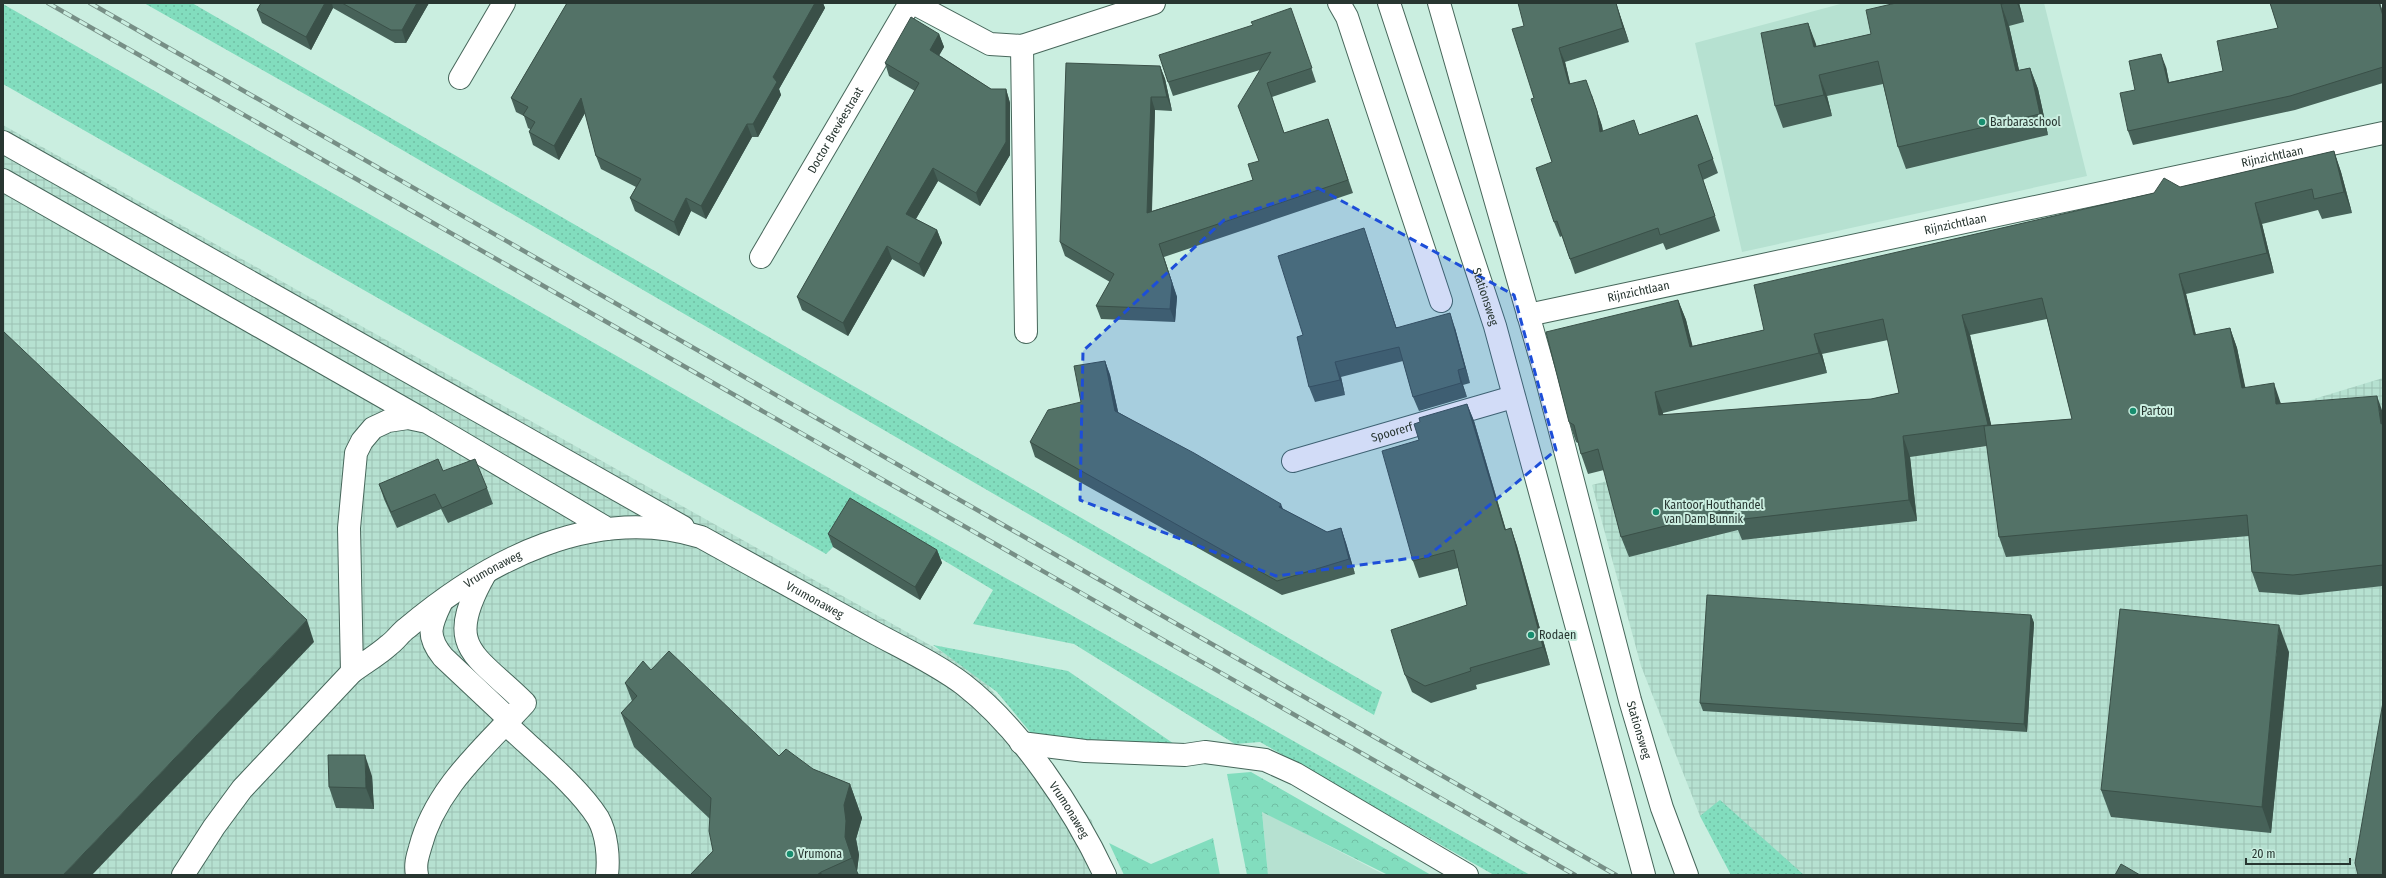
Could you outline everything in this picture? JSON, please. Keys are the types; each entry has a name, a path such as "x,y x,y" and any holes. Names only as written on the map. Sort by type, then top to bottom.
{"street":[{"path":"460,78 504,3"},
{"name":"Doctor Brevéestraat","path":"761,257 910,3"},
{"path":"913,3 990,44 1022,46 1154,3"},
{"path":"1339,3 1347,17 1441,301"},
{"name":"Stationsweg","path":"1389,3 1494,326 1644,875"},
{"name":"Stationsweg","path":"1439,3 1528,315 1620,662 1662,808 1687,875"},
{"path":"1022,46 1026,332"},
{"name":"Rijnzichtlaan","path":"1528,315 2383,133"},
{"path":"3,142 701,537"},
{"path":"3,180 427,422 608,529"},
{"name":"Spoorerf","path":"1293,461 1514,397"},
{"path":"352,672 349,528 356,453 362,441 373,428 388,420 408,418 427,422"},
{"name":"Vrumonaweg","path":"183,875 214,827 242,789 352,672 389,646 406,629 441,603 487,572 527,550 554,540 608,529 660,527 701,537 916,656 962,684 991,709 1021,743 1065,802 1105,875"},
{"path":"417,875 415,866 423,836 433,811 454,780 526,703 466,643 464,626 466,613 487,572"},
{"path":"1568,594 1600,582"},
{"path":"441,603 431,623 431,634 435,648 569,784 598,819 607,854 607,875"},
{"path":"1021,743 1084,751 1186,755 1205,752 1265,760 1296,774 1467,875"}],"highlighted area":[{"path":"1318,188 1514,295 1556,450 1428,556 1276,576 1080,500 1083,351 1224,220"}],"shaded area":[{"path":"1844,3 2044,3 2087,176 1742,252 1695,43"},
{"path":"3,125 978,672 1092,821 1099,875 3,875"},
{"path":"2383,378 2383,875 1760,875 1700,816 1641,666 1592,485 1715,452 1910,455 2248,419"},
{"path":"1262,811 1385,875 1268,875"}],"green space":[{"path":"144,3 192,3 1382,692 1374,715 361,126"},
{"path":"3,4 861,496 1530,875 1494,875 1260,742 1235,744 1074,644 973,624 993,590 855,507 833,547 826,554 3,84"},
{"path":"933,645 1068,671 1180,748 1036,739 997,692"},
{"path":"1251,772 1431,875 1388,875 1262,812 1268,875 1247,875 1227,774"},
{"path":"1720,800 1804,875 1731,875 1700,816"},
{"path":"1213,838 1220,875 1124,875 1109,843 1151,864"}],"building":[{"path":"261,3 325,3 306,37 257,10"},
{"path":"342,3 417,3 402,30 391,30"},
{"path":"567,3 815,3 773,77 777,82 753,124 747,124 701,206 686,198 674,222 630,198 641,179 596,156 581,98 554,146 529,132 535,122 523,115 528,107 511,98"},
{"path":"1518,3 1616,3 1623,28 1559,48 1569,84 1586,80 1597,111 1600,132 1634,120 1639,135 1697,115 1713,159 1698,165 1715,216 1660,235 1658,228 1570,259 1557,221 1554,222 1536,168 1552,162 1531,99 1534,98 1512,29 1524,26"},
{"path":"1896,3 2007,3 2001,4 2016,71 2030,68 2040,114 1898,147 1878,61 1819,75 1824,95 1775,106 1761,33 1808,23 1814,47 1871,34 1866,10"},
{"path":"2270,3 2379,3 2383,16 2383,67 2290,96 2128,131 2120,93 2135,90 2129,61 2161,54 2168,83 2223,71 2217,41 2278,28"},
{"path":"1291,8 1312,68 1267,83 1284,133 1328,119 1348,180 1159,244 1172,283 1170,309 1096,306 1114,274 1060,242 1066,63 1160,66 1167,97 1151,97 1147,213 1253,180 1248,164 1259,161 1238,106 1271,52 1168,82 1159,55 1253,25 1251,22"},
{"path":"911,17 939,34 930,50 991,89 1006,89 1006,142 976,193 933,168 906,214 937,230 919,264 887,246 843,323 797,297 919,83 885,63"},
{"path":"2334,151 2344,192 2314,199 2312,189 2255,203 2267,253 2179,274 2194,335 2230,328 2242,388 2274,383 2276,404 2377,396 2381,424 2383,423 2383,565 2293,575 2252,572 2247,515 1999,537 1984,426 2072,419 2042,298 1962,315 1988,425 1903,436 1909,500 1735,520 1733,509 1621,537 1598,449 1581,454 1574,425 1569,422 1546,332 1678,300 1690,347 1764,330 1754,285 2154,193 2164,178 2180,187","holes":["1883,319 1899,393 1871,399 1659,415 1655,392 1819,353 1814,334"]},
{"path":"1364,228 1396,328 1450,313 1465,368 1458,370 1461,383 1413,397 1399,347 1335,362 1340,380 1309,387 1297,337 1303,335 1278,256"},
{"path":"3,331 307,620 63,875 3,875"},
{"path":"1105,361 1115,411 1194,453 1281,504 1279,507 1327,532 1341,528 1349,559 1277,581 1030,442 1048,410 1081,402 1074,366"},
{"path":"1467,404 1505,530 1511,528 1543,647 1470,668 1471,671 1425,686 1405,675 1391,630 1467,605 1454,550 1413,561 1382,451 1419,440 1414,424 1420,422 1419,418"},
{"path":"438,459 443,471 475,459 487,488 442,508 435,494 391,512 379,484"},
{"path":"850,498 937,550 915,587 828,534"},
{"path":"1707,595 2031,615 2024,724 1700,703"},
{"path":"2120,609 2279,625 2262,807 2101,790"},
{"path":"669,651 779,756 786,749 813,769 850,784 844,805 846,821 845,837 852,858 817,875 690,875 713,851 709,831 711,798 621,713 637,696 625,683 643,661 651,670"},
{"path":"2383,702 2383,875 2358,875 2355,863"},
{"path":"328,755 365,755 366,788 329,787"},
{"path":"2121,864 2140,875 2115,875"}],"railway":[{"path":"48,3 1575,875"},
{"path":"90,3 1616,875"}],"place":[{"name":"Barbaraschool","path":"1982,122"},
{"name":"Partou","path":"2133,411"},
{"name":"Kantoor Houthandel van Dam Bunnik","path":"1656,512"},
{"name":"Rodaen","path":"1531,635"},
{"name":"Vrumona","path":"790,854"}]}
